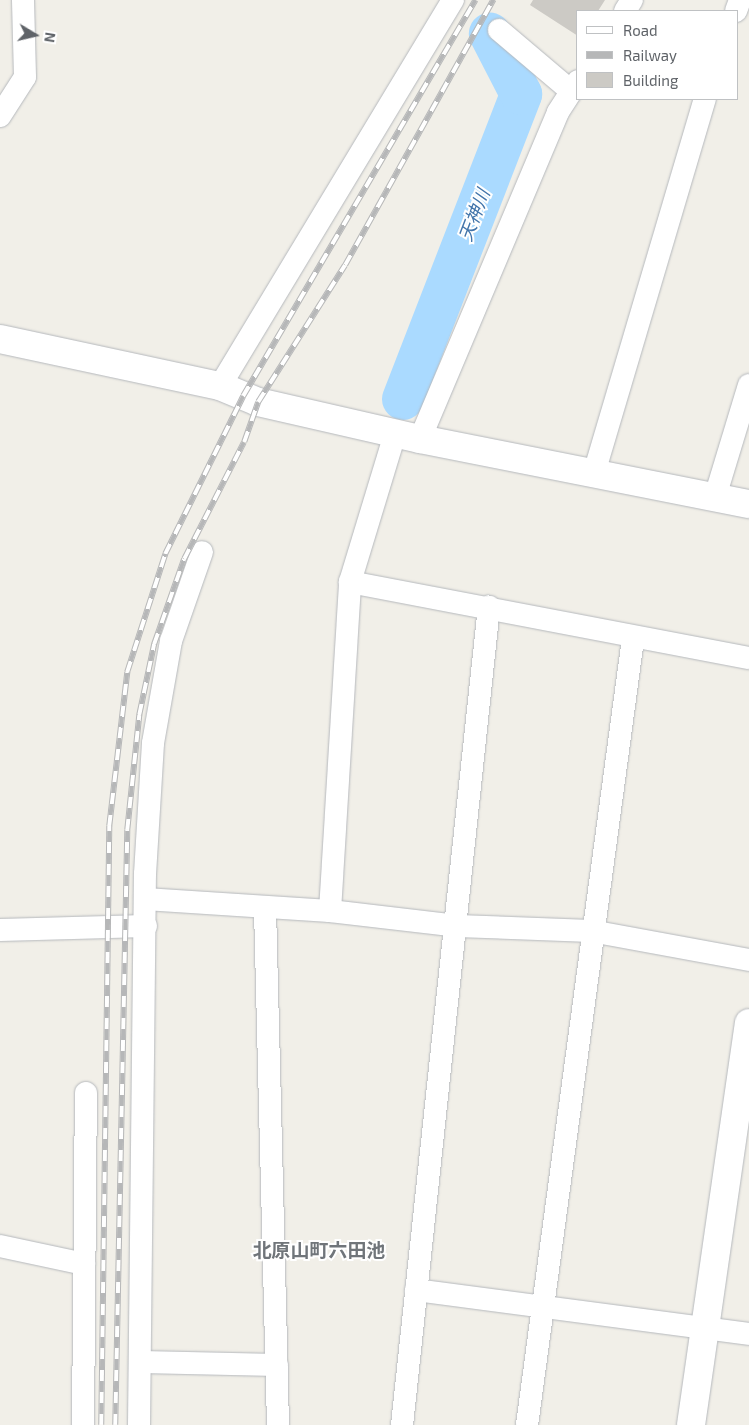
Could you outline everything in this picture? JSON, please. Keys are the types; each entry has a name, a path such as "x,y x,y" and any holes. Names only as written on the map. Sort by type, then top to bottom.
{"street":[{"path":"0,116 25,77 23,0"},
{"path":"220,386 453,0"},
{"path":"330,911 350,582 408,436 554,120 574,86 499,30"},
{"path":"594,473 705,100"},
{"path":"0,339 220,386 258,402 408,436 749,504"},
{"path":"714,497 749,384"},
{"path":"139,1425 145,900 153,742 171,641 202,552"},
{"path":"350,582 489,608 634,639 749,658"},
{"path":"402,1425 457,926 489,608"},
{"path":"527,1425 591,930 634,639"},
{"path":"145,900 330,911 457,926 591,930 749,960"},
{"path":"266,908 278,1425"},
{"path":"0,930 146,926"},
{"path":"692,1425 749,1023"},
{"path":"83,1425 86,1094"},
{"path":"0,1246 84,1264"},
{"path":"416,1290 749,1334"},
{"path":"141,1362 277,1365"}],"building":[{"path":"533,0 605,0 599,10 576,10 576,35 530,5"}],"waterway":[{"name":"天神川","path":"403,399 521,94 490,34"}],"railway":[{"path":"101,1425 109,826 127,672 165,554 243,396 475,0"},
{"path":"115,1425 127,830 139,715 154,644 184,559 244,442 258,402 345,265 493,0"}],"district":[{"name":"北原山町六田池","path":"319,1250"}]}
